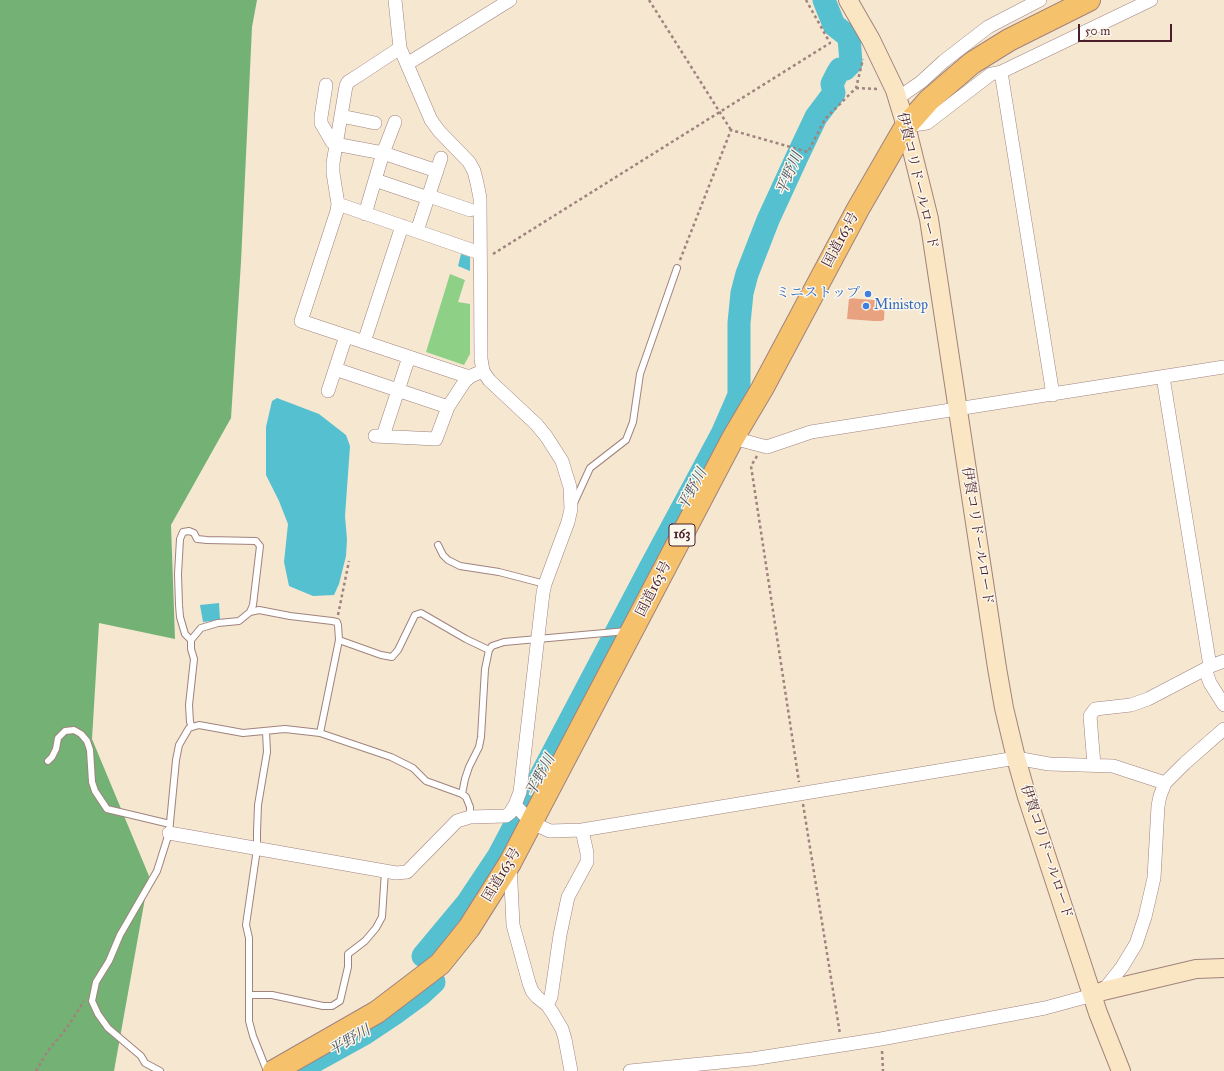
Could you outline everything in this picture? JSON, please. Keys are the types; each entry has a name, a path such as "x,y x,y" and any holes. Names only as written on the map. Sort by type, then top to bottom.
{"highway":[{"name":"国道163号","path":"274,1071 377,1012 440,964 469,928 510,863 532,823 628,631 733,438 762,389 858,209 906,126 929,100 972,63 1009,40 1089,0"}],"street":[{"path":"170,829 257,849 396,873 407,872 457,820 470,817 506,816 515,805 520,792 545,584 568,522 571,509 570,487 562,460 536,424 489,380 483,371 481,359 480,198 474,171 468,162 439,132 431,120 400,48 395,0"},
{"path":"407,64 510,0"},
{"name":"伊賀コリドールロード","path":"848,0 871,40 896,94 906,126 929,219 957,410 1004,708 1016,758 1028,797 1098,993 1110,1045 1121,1071"},
{"path":"896,94 921,82 944,61 988,27 1040,0"},
{"path":"906,126 927,123 991,74 1001,72 1151,0"},
{"path":"400,48 348,82 346,86 332,173 338,204 336,217 301,321 466,376 471,376"},
{"path":"1001,72 1053,395"},
{"path":"326,85 321,123 328,136 336,144 383,153 437,171"},
{"path":"341,116 375,123"},
{"path":"366,214 383,153 395,122"},
{"path":"417,231 441,158"},
{"path":"375,180 470,210"},
{"path":"338,204 417,231 480,257"},
{"path":"364,342 402,226"},
{"path":"328,391 346,336"},
{"path":"409,357 398,391 379,436 436,439 448,407 465,381 471,376 483,371"},
{"path":"733,438 767,447 811,432 1224,367"},
{"path":"335,369 448,407"},
{"path":"1163,377 1209,660 1208,668 1210,683 1224,706"},
{"path":"1094,765 1090,716 1095,709 1131,705 1148,699 1224,661"},
{"path":"1098,993 1122,967 1136,944 1145,917 1154,878 1158,806 1165,783 1184,763 1224,729"},
{"path":"515,805 532,823 550,831 582,830 1016,758 1049,764 1113,766 1165,783"},
{"path":"547,1005 551,997 560,935 568,897 587,862 587,852 582,830"},
{"path":"510,863 513,925 516,937 532,991 536,998 547,1005 562,1030 571,1071"},
{"path":"630,1071 752,1059 881,1039 1044,1008 1196,969 1224,968"}],"lane":[{"path":"571,509 590,468 626,440 633,422 640,374 677,268"},
{"path":"191,640 185,634 180,617 179,605 178,574 180,539 183,532 189,531 194,533 197,538 207,540 256,541 260,546 253,605 250,612"},
{"path":"438,545 443,555 448,560 460,566 499,572 545,584"},
{"path":"192,727 190,722 189,706 194,659 191,649 191,640 201,628 218,623 239,621 250,612 259,610 290,616 337,622 338,624 339,640 320,733"},
{"path":"339,640 381,655 392,656 398,650 415,615 421,613 466,639 489,650"},
{"path":"462,794 469,767 479,747 485,669 489,650 492,646 504,642 538,638 628,631"},
{"path":"160,1071 145,1063 141,1056 108,1028 98,1014 92,1001 96,982 109,961 120,935 157,871 170,829 176,760 179,745 189,728 199,725 243,733 285,729 320,733 391,757 414,768 426,781 462,794 466,797 470,807 470,817"},
{"path":"48,761 56,749 58,738 65,731 74,730 86,741 90,750 92,782 101,802 107,809 170,829"},
{"path":"266,731 267,752 258,805 257,849 246,925 249,938 249,1021 253,1036 267,1071"},
{"path":"249,995 272,995 323,1006 332,1006 340,1001 348,967 348,954 366,941 382,917 385,871"}],"path":[{"path":"649,0 731,130 808,152 825,119 856,88 863,58 871,40"},
{"path":"480,257 720,112 830,43 806,0"},
{"path":"856,88 896,94"},
{"path":"677,268 731,130"},
{"path":"767,447 756,456 751,466 841,1045"},
{"path":"337,622 349,560"},
{"path":"36,1071 47,1052 66,1029 96,982"},
{"path":"881,1039 883,1071"}],"green space":[{"path":"0,0 257,0 252,27 241,262 231,418 171,525 175,639 99,623 92,739 149,876 114,1071 0,1071"},
{"path":"450,274 465,280 458,302 470,304 470,354 464,365 426,352"}],"water":[{"path":"461,254 470,257 470,271 458,266"},
{"path":"277,398 319,414 346,435 350,446 345,516 347,539 346,556 339,584 334,595 313,596 289,586 284,562 288,524 279,501 266,475 266,427 272,401"},
{"path":"219,603 220,620 203,622 200,605"}],"building":[{"name":"Ministop","path":"849,298 885,301 884,320 874,321 847,319"}],"waterway":[{"name":"平野川","path":"423,956 468,902 498,857 722,434 739,395 739,323 742,293 747,274 768,220 816,117 834,93 832,84 840,69 845,69 851,63 849,37 834,25 824,0"},
{"name":"平野川","path":"303,1071 315,1061 364,1034 394,1014 420,995 434,982"}],"place":[{"name":"ミニストップ","path":"868,294"},
{"name":"Ministop","path":"866,306"}]}
